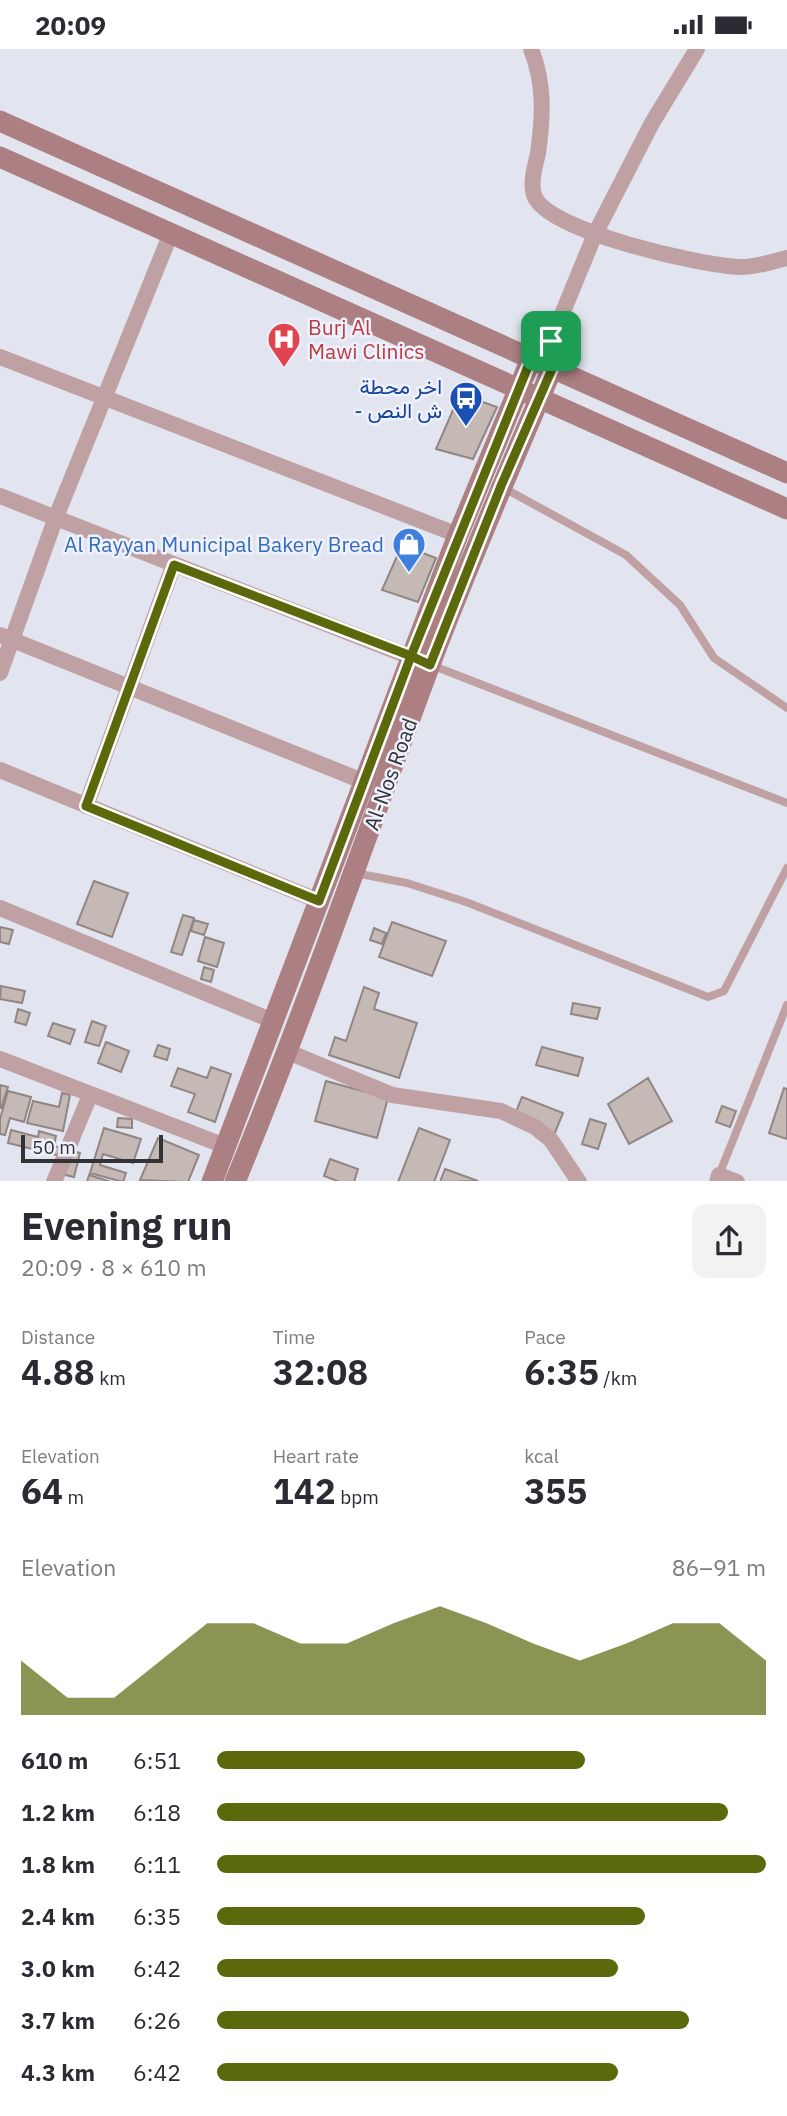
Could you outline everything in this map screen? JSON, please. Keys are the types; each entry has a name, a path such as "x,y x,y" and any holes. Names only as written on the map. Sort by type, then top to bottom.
{"main road":[{"path":"0,121 787,473"},
{"path":"0,157 787,509"},
{"name":"Al-Nos Road","path":"235,1181 355,873 457,535 531,359"},
{"name":"Al-Nos Road","path":"212,1181 365,782 552,369"}],"street":[{"path":"531,49 541,74 543,111 533,177 535,197 546,213 595,234 695,261 741,267 787,258"},
{"path":"552,369 551,341 595,234 652,124 697,49"},
{"path":"0,673 6,638 171,233"},
{"path":"531,359 551,341"},
{"path":"0,357 457,535"},
{"path":"0,496 421,661"},
{"path":"86,806 174,565"},
{"path":"6,638 365,782"},
{"path":"0,770 319,901"},
{"path":"0,908 273,1021"},
{"path":"286,1051 391,1095 501,1111 534,1127 551,1140 579,1181"},
{"path":"0,1059 225,1146"},
{"path":"54,1181 90,1095"},
{"path":"718,1178 737,1181"}],"lane":[{"path":"501,486 626,555 680,604 715,658 787,708"},
{"path":"421,661 787,803"},
{"path":"355,873 407,883 466,902 708,997 724,991 787,868"},
{"path":"718,1178 787,1005"}],"building":[{"name":"اخر محطة - ش النص","path":"460,394 497,407 473,459 436,449"},
{"name":"Al Rayyan Municipal Bakery Bread","path":"402,545 436,558 418,602 382,590"},
{"path":"94,881 128,893 112,937 77,924"},
{"path":"183,915 194,918 182,955 171,952"},
{"path":"194,920 208,924 204,935 191,931"},
{"path":"392,922 446,941 432,976 379,957"},
{"path":"0,927 13,930 9,944 0,942"},
{"path":"374,928 386,933 382,944 370,940"},
{"path":"205,937 224,943 217,967 198,961"},
{"path":"204,967 214,970 211,982 201,979"},
{"path":"1,986 25,991 22,1003 0,999"},
{"path":"364,987 379,993 374,1009 417,1023 399,1078 329,1055 335,1037 346,1041"},
{"path":"573,1003 600,1008 597,1019 571,1014"},
{"path":"18,1009 30,1013 26,1025 15,1022"},
{"path":"92,1021 106,1026 99,1046 85,1042"},
{"path":"53,1023 75,1030 70,1044 48,1036"},
{"path":"106,1042 129,1051 121,1072 98,1063"},
{"path":"158,1045 170,1049 167,1060 154,1056"},
{"path":"542,1047 583,1058 578,1076 536,1065"},
{"path":"211,1067 231,1074 215,1122 188,1112 195,1094 171,1086 178,1068 207,1078"},
{"path":"648,1078 672,1121 629,1144 608,1104"},
{"path":"326,1081 388,1098 377,1138 315,1121"},
{"path":"0,1085 8,1087 1,1108 0,1108"},
{"path":"784,1088 787,1089 787,1139 769,1133"},
{"path":"8,1091 31,1097 24,1122 10,1118 5,1135 0,1134 0,1119"},
{"path":"62,1093 70,1095 63,1131 27,1123 33,1101 59,1107"},
{"path":"522,1097 563,1113 554,1135 513,1119"},
{"path":"722,1106 736,1111 730,1127 716,1122"},
{"path":"118,1118 132,1119 132,1128 117,1127"},
{"path":"590,1119 606,1124 598,1149 582,1144"},
{"path":"104,1128 141,1139 133,1163 103,1154 100,1165 126,1173 123,1181 90,1173"},
{"path":"419,1128 450,1140 434,1181 398,1181"},
{"path":"11,1130 38,1137 39,1131 56,1136 54,1146 80,1153 74,1177 61,1174 65,1157 8,1143"},
{"path":"158,1138 199,1155 188,1181 140,1180"},
{"path":"330,1159 358,1169 354,1181 337,1181 324,1176"},
{"path":"445,1169 478,1181 440,1181"},
{"path":"89,1175 108,1181 87,1181"}],"place":[{"name":"Burj Al Mawi Clinics","path":"284,369"},
{"name":"اخر محطة - ش النص","path":"466,428"},
{"name":"Al Rayyan Municipal Bakery Bread","path":"409,574"}],"route":[{"path":"551,341 531,359 457,535 411,656 174,565 86,806 319,901 411,656 430,665 501,486 552,369 551,341"}]}
